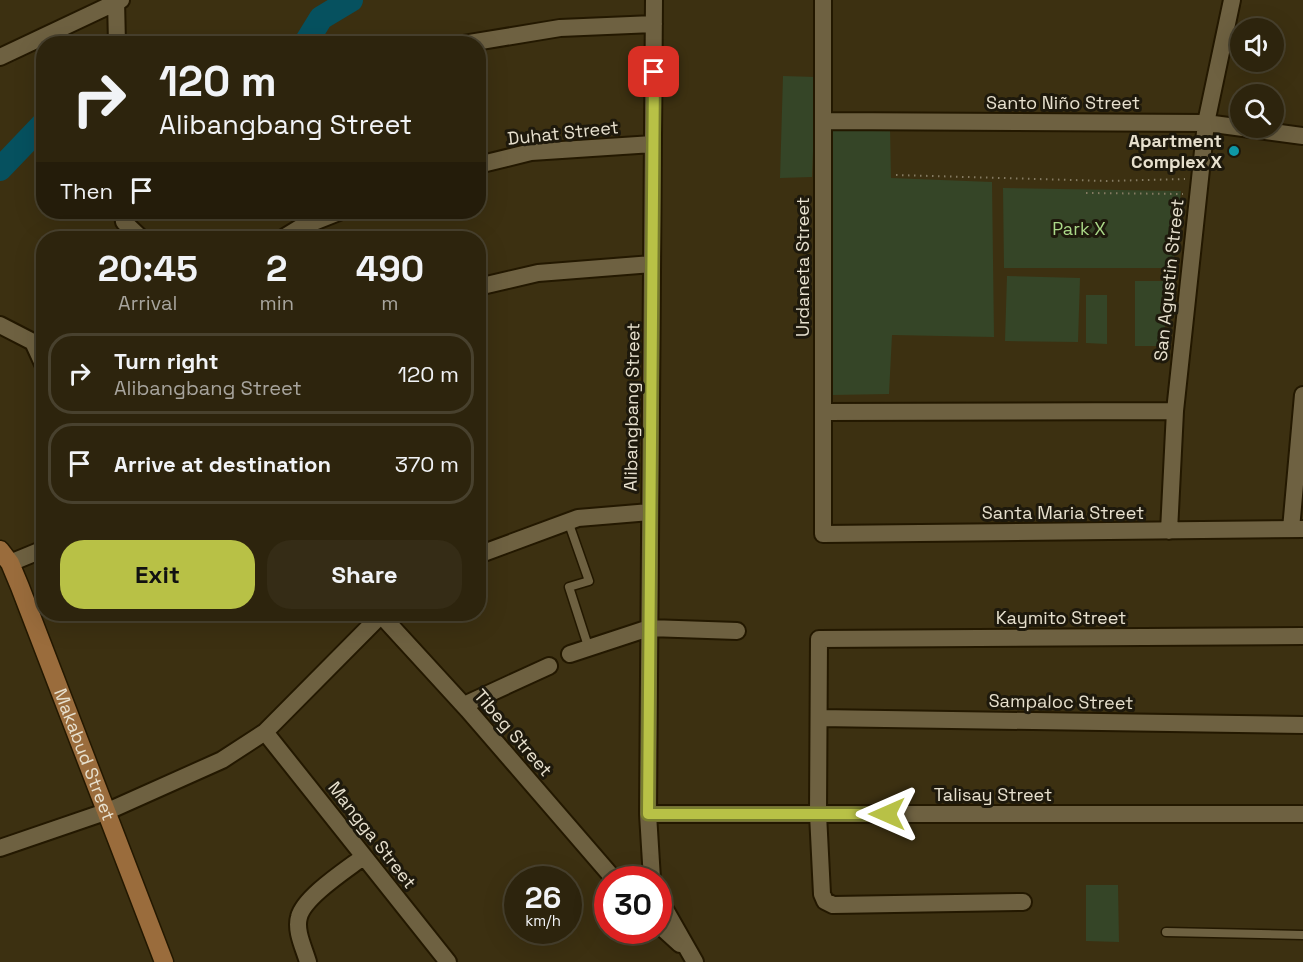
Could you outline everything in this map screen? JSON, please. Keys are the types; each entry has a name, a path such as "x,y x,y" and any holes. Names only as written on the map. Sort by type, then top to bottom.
{"street":[{"name":"Alibangbang Street","path":"651,866 648,814 654,0"},
{"name":"Urdaneta Street","path":"823,0 823,534"},
{"name":"San Agustin Street","path":"1169,531 1175,411 1206,123 1232,0"},
{"path":"44,36 118,1 117,36"},
{"path":"486,40 560,28 654,24"},
{"path":"0,57 36,40"},
{"name":"Santo Niño Street","path":"823,121 1206,123 1303,136"},
{"name":"Duhat Street","path":"486,163 531,152 653,144"},
{"path":"124,219 134,231"},
{"path":"294,231 321,219"},
{"path":"486,285 538,273 652,264"},
{"path":"0,325 33,342 36,349"},
{"path":"1297,529 1303,396"},
{"path":"823,412 1175,411"},
{"path":"486,552 578,518 650,512"},
{"name":"Santa Maria Street","path":"823,534 1297,529"},
{"path":"5,556 36,550"},
{"name":"Makabud Street","path":"5,556 108,811 164,962"},
{"path":"0,848 108,811 222,760 265,732 375,621"},
{"name":"Tibeg Street","path":"388,621 603,866"},
{"path":"570,654 588,646 649,628 737,631"},
{"name":"Kaymito Street","path":"819,718 819,639 1303,636"},
{"path":"464,705 549,666"},
{"path":"819,718 818,814 822,894 825,901 833,905 1023,902"},
{"name":"Sampaloc Street","path":"819,718 1303,725"},
{"name":"Mangga Street","path":"265,732 448,962"},
{"name":"Talisay Street","path":"648,814 1303,814"},
{"path":"308,962 298,932 298,918 304,904 363,857"},
{"path":"672,921 694,959"},
{"path":"672,938 694,959"}],"lane":[{"path":"568,521 590,581 569,587 588,646"},
{"path":"1166,932 1303,934"}],"path":[{"path":"896,175 1107,181 1199,187"},
{"path":"1086,193 1199,187"}],"green space":[{"path":"783,76 816,77 812,177 780,178"},
{"path":"829,125 890,127 891,178 992,182 994,337 892,335 889,394 832,395"},
{"name":"Park X","path":"1003,188 1181,191 1173,268 1004,268"},
{"path":"1007,276 1080,278 1078,342 1005,341"},
{"path":"1135,281 1165,281 1165,346 1135,346"},
{"path":"1086,295 1107,295 1107,344 1086,343"},
{"path":"1086,885 1118,885 1119,942 1086,941"}],"waterway":[{"path":"310,36 321,18 351,0"},
{"path":"0,169 36,131"}],"place":[{"name":"Apartment Complex X","path":"1234,151"}],"route":[{"path":"654,72 648,814 887,814"}]}
